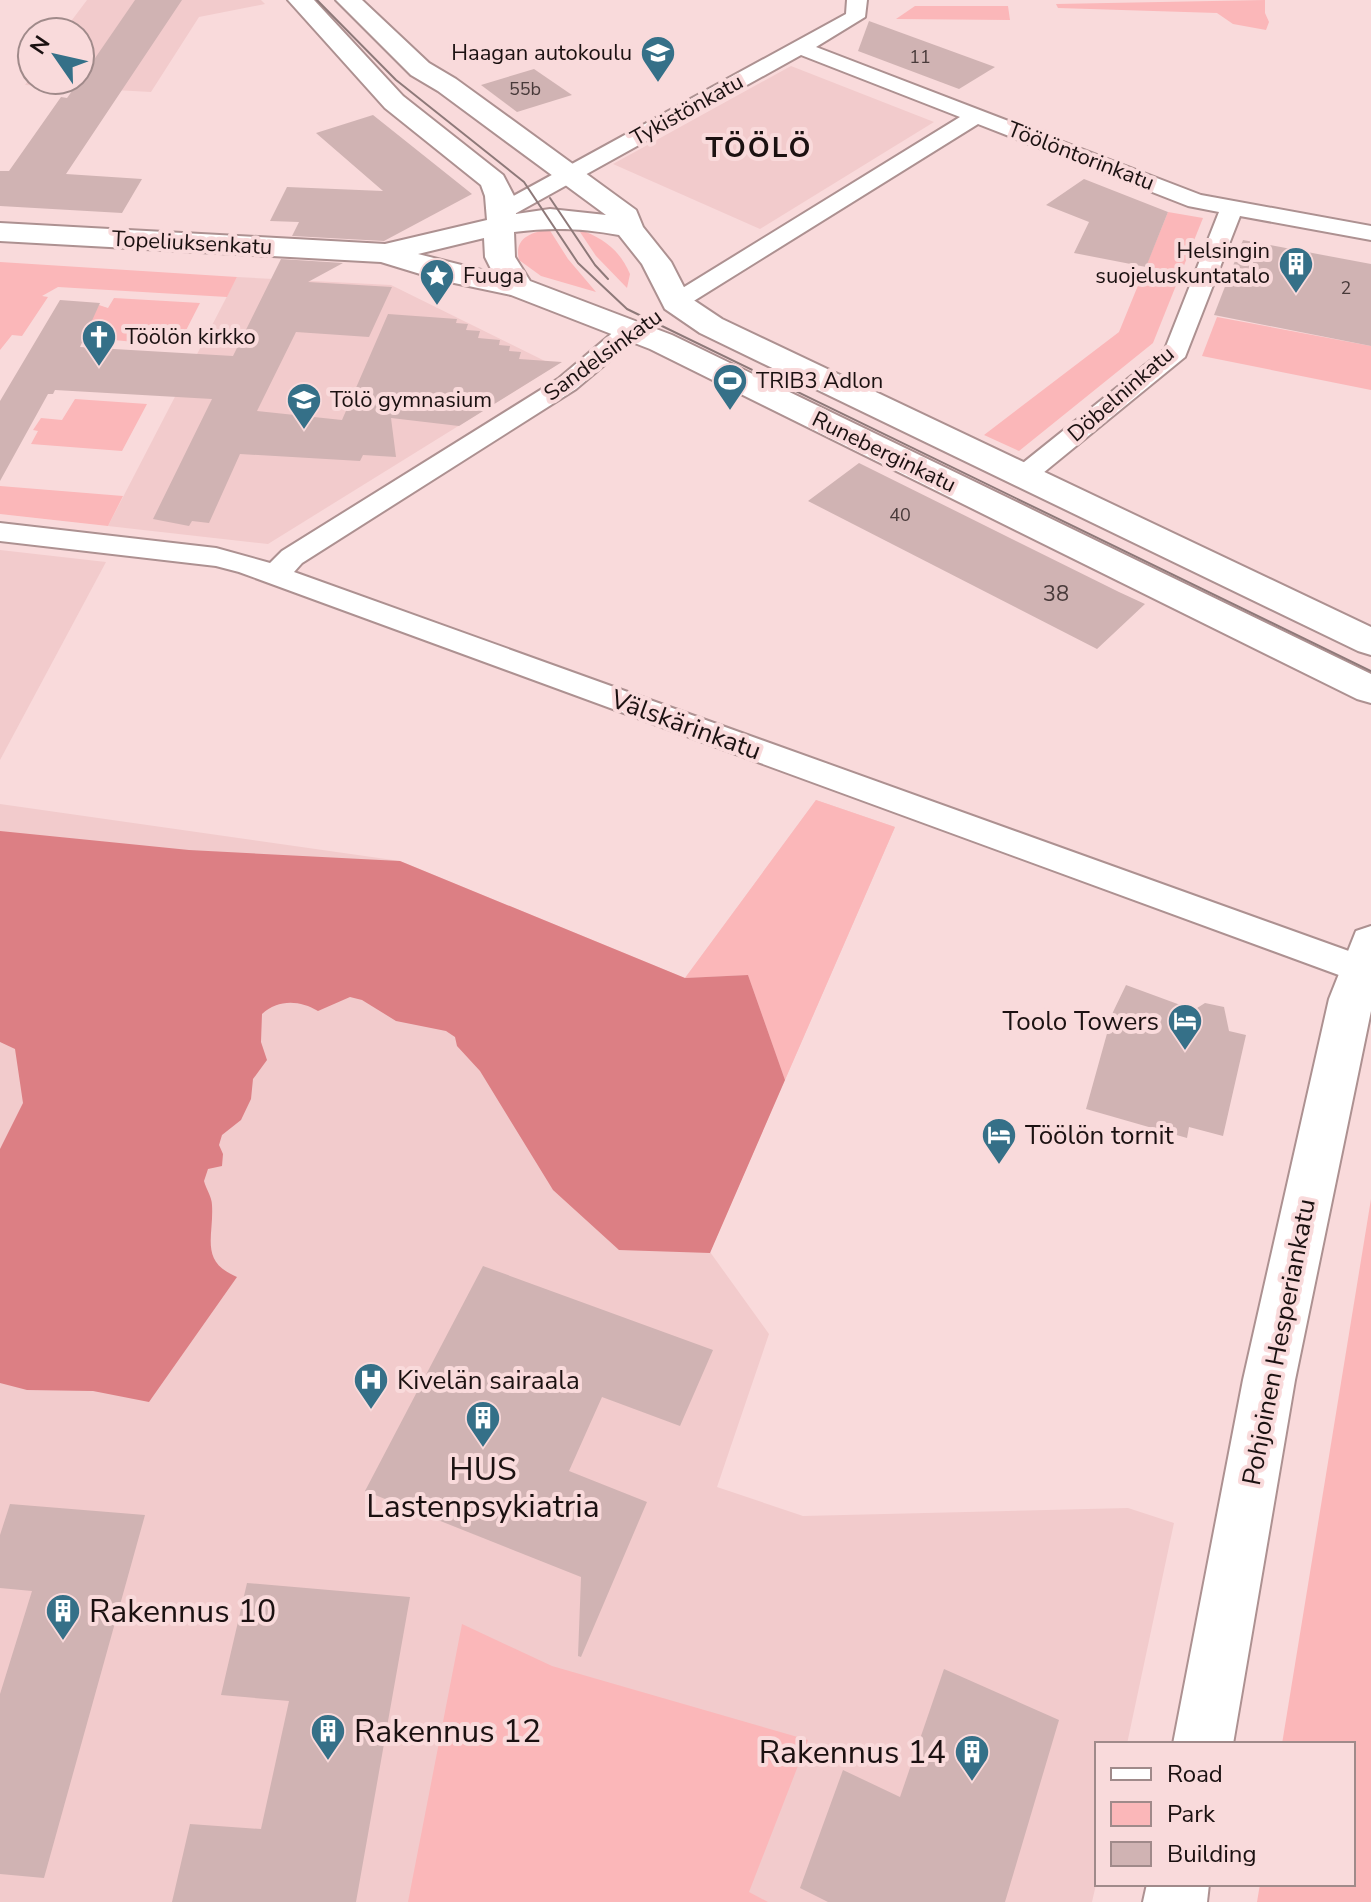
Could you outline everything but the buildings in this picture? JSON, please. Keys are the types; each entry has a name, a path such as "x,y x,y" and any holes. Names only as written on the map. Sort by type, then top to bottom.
{"main road":[{"path":"300,0 394,102 493,181 503,197 498,258 519,287"},
{"name":"Runeberginkatu","path":"348,0 420,69 447,85 626,216 629,228 656,262 676,302 711,326 1371,642"},
{"name":"Topeliuksenkatu","path":"385,253 501,219 563,217 629,228"},
{"name":"Topeliuksenkatu","path":"0,232 385,253 451,274 519,287"},
{"name":"Runeberginkatu","path":"519,287 632,329 1371,690"},
{"name":"Sandelsinkatu","path":"632,329 676,302"},
{"name":"Pohjoinen Hesperiankatu","path":"1203,1742 1269,1380 1365,956"}],"street":[{"name":"Tykistönkatu","path":"501,219 570,174 855,17 857,0"},
{"name":"Töölöntorinkatu","path":"799,47 1196,201 1371,233"},
{"name":"Sandelsinkatu","path":"676,302 976,116"},
{"name":"Döbelninkatu","path":"1023,476 1176,352 1232,208"},
{"name":"Sandelsinkatu","path":"274,575 292,557 567,384 632,329"},
{"name":"Välskärinkatu","path":"0,532 216,557 274,575 1365,956"}],"shaded area":[{"path":"87,0 261,0 265,4 199,17 151,92 96,89 96,16 75,16"},
{"path":"791,66 934,122 760,229 613,164"},
{"name":"Tölö gymnasium","path":"237,277 391,285 555,366 268,544 108,526"},
{"path":"0,550 106,562 0,760"},
{"name":"Kivelän sairaala","path":"816,800 895,827 710,1252 769,1334 717,1487 803,1516 1128,1508 1174,1523 1127,1742 1095,1742 1096,1886 1092,1902 0,1902 0,804 400,861 685,978"},
{"path":"0,831 189,850 400,861 685,978 748,975 785,1080 710,1253 619,1250 553,1190 480,1071 457,1046 455,1037 446,1031 396,1021 362,1000 350,997 318,1011 297,1003 282,1004 262,1014 261,1042 267,1060 253,1079 251,1099 241,1120 222,1135 219,1145 223,1154 222,1166 208,1169 204,1181 212,1202 213,1256 225,1271 237,1277 149,1402 93,1391 27,1390 0,1383 0,1149 23,1103 15,1049 0,1042"}],"green space":[{"path":"1265,0 1269,22 1266,30 1233,24 1217,13 1058,8 1056,4"},
{"path":"915,6 1008,6 1010,20 896,19"},
{"path":"1168,212 1203,218 1153,343 1019,451 984,435 1119,332"},
{"path":"549,229 568,259 596,292 541,276 519,260 521,242 530,235"},
{"path":"578,229 603,241 621,258 630,274 627,288 596,256"},
{"path":"0,262 237,277 227,297 58,287 42,296 48,297 22,336 12,335 0,350"},
{"path":"114,298 200,303 178,346 81,337 99,305 108,308"},
{"path":"1217,317 1371,346 1371,390 1202,356"},
{"path":"75,399 147,404 122,451 31,444 38,431 33,430 41,418 62,420"},
{"path":"0,486 123,496 108,526 0,514"},
{"path":"816,800 895,827 785,1080 748,975 685,978"},
{"path":"1371,1199 1371,1902 1257,1902 1260,1886 1355,1886 1355,1742 1282,1742"},
{"path":"462,1624 552,1666 808,1740 749,1892 768,1902 408,1902"}],"tram line":[{"path":"317,0 396,80 524,182 578,263 627,309 1371,671"},
{"path":"550,198 595,265 608,279"}],"place":[{"name":"Haagan autokoulu","path":"658,84"},
{"name":"Helsingin suojeluskuntatalo","path":"1296,295"},
{"name":"Fuuga","path":"437,307"},
{"name":"Töölön kirkko","path":"99,368"},
{"name":"TRIB3 Adlon","path":"730,412"},
{"name":"Tölö gymnasium","path":"304,431"},
{"name":"Toolo Towers","path":"1185,1052"},
{"name":"Töölön tornit","path":"999,1166"},
{"name":"Kivelän sairaala","path":"371,1411"},
{"name":"HUS Lastenpsykiatria","path":"483,1449"},
{"name":"Rakennus 10","path":"63,1642"},
{"name":"Rakennus 12","path":"328,1762"},
{"name":"Rakennus 14","path":"972,1783"}],"district":[{"name":"TÖÖLÖ","path":"759,148"}]}
